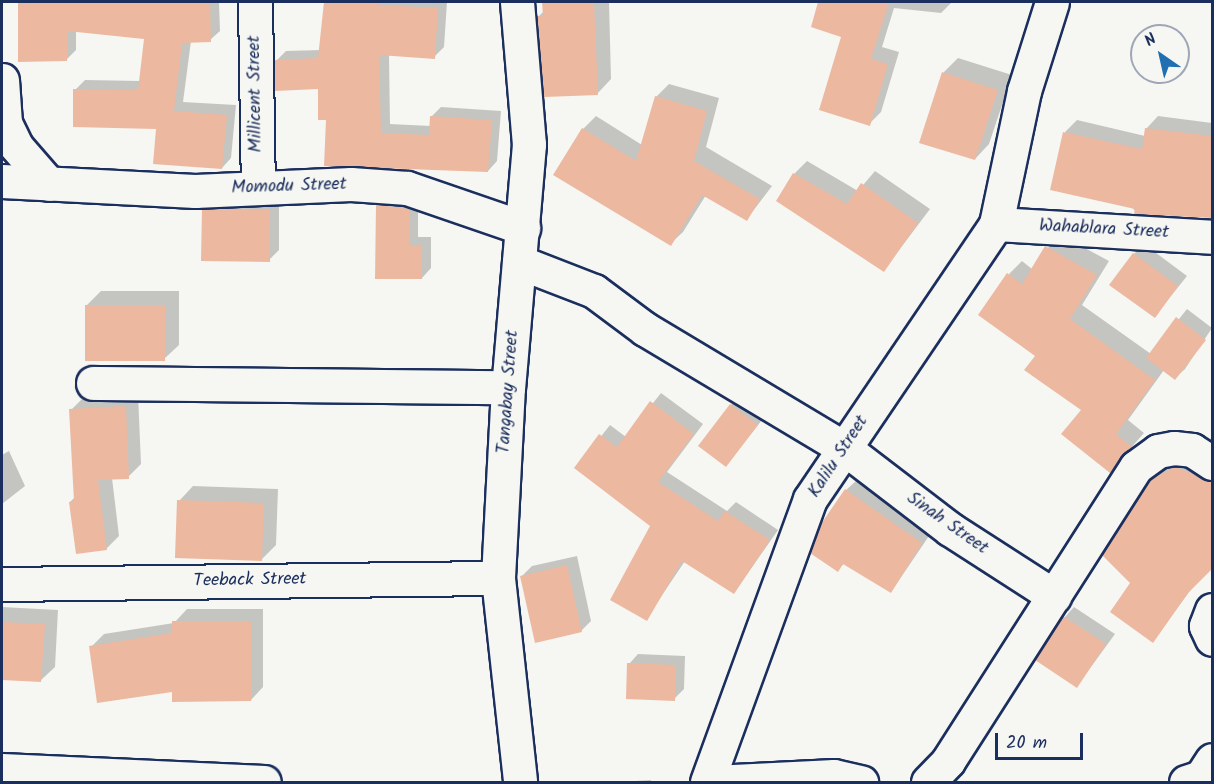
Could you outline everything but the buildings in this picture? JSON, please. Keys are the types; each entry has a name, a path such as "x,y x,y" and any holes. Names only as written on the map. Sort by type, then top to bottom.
{"street":[{"name":"Millicent Street","path":"255,2 258,187"},
{"name":"Tangabay Street","path":"517,2 529,144 508,387 498,578 520,783"},
{"path":"996,224 1024,91 1052,2"},
{"path":"2,80 5,123 16,146 49,184"},
{"name":"Momodu Street","path":"2,181 195,191 351,184 407,188 523,228"},
{"name":"Wahablara Street","path":"996,224 1212,237"},
{"name":"Kalilu Street","path":"707,783 810,499 996,224"},
{"name":"Sinah Street","path":"519,262 594,291 645,329 844,448 950,529 1054,596"},
{"path":"93,383 508,387"},
{"path":"928,783 948,761 1136,466 1158,451 1174,448 1192,450 1212,463"},
{"name":"Teeback Street","path":"2,584 498,578"},
{"path":"1212,610 1206,626 1212,639"},
{"path":"1186,783 1201,777 1212,760"},
{"path":"2,770 264,783"},
{"path":"712,783 834,776 861,783"}]}
